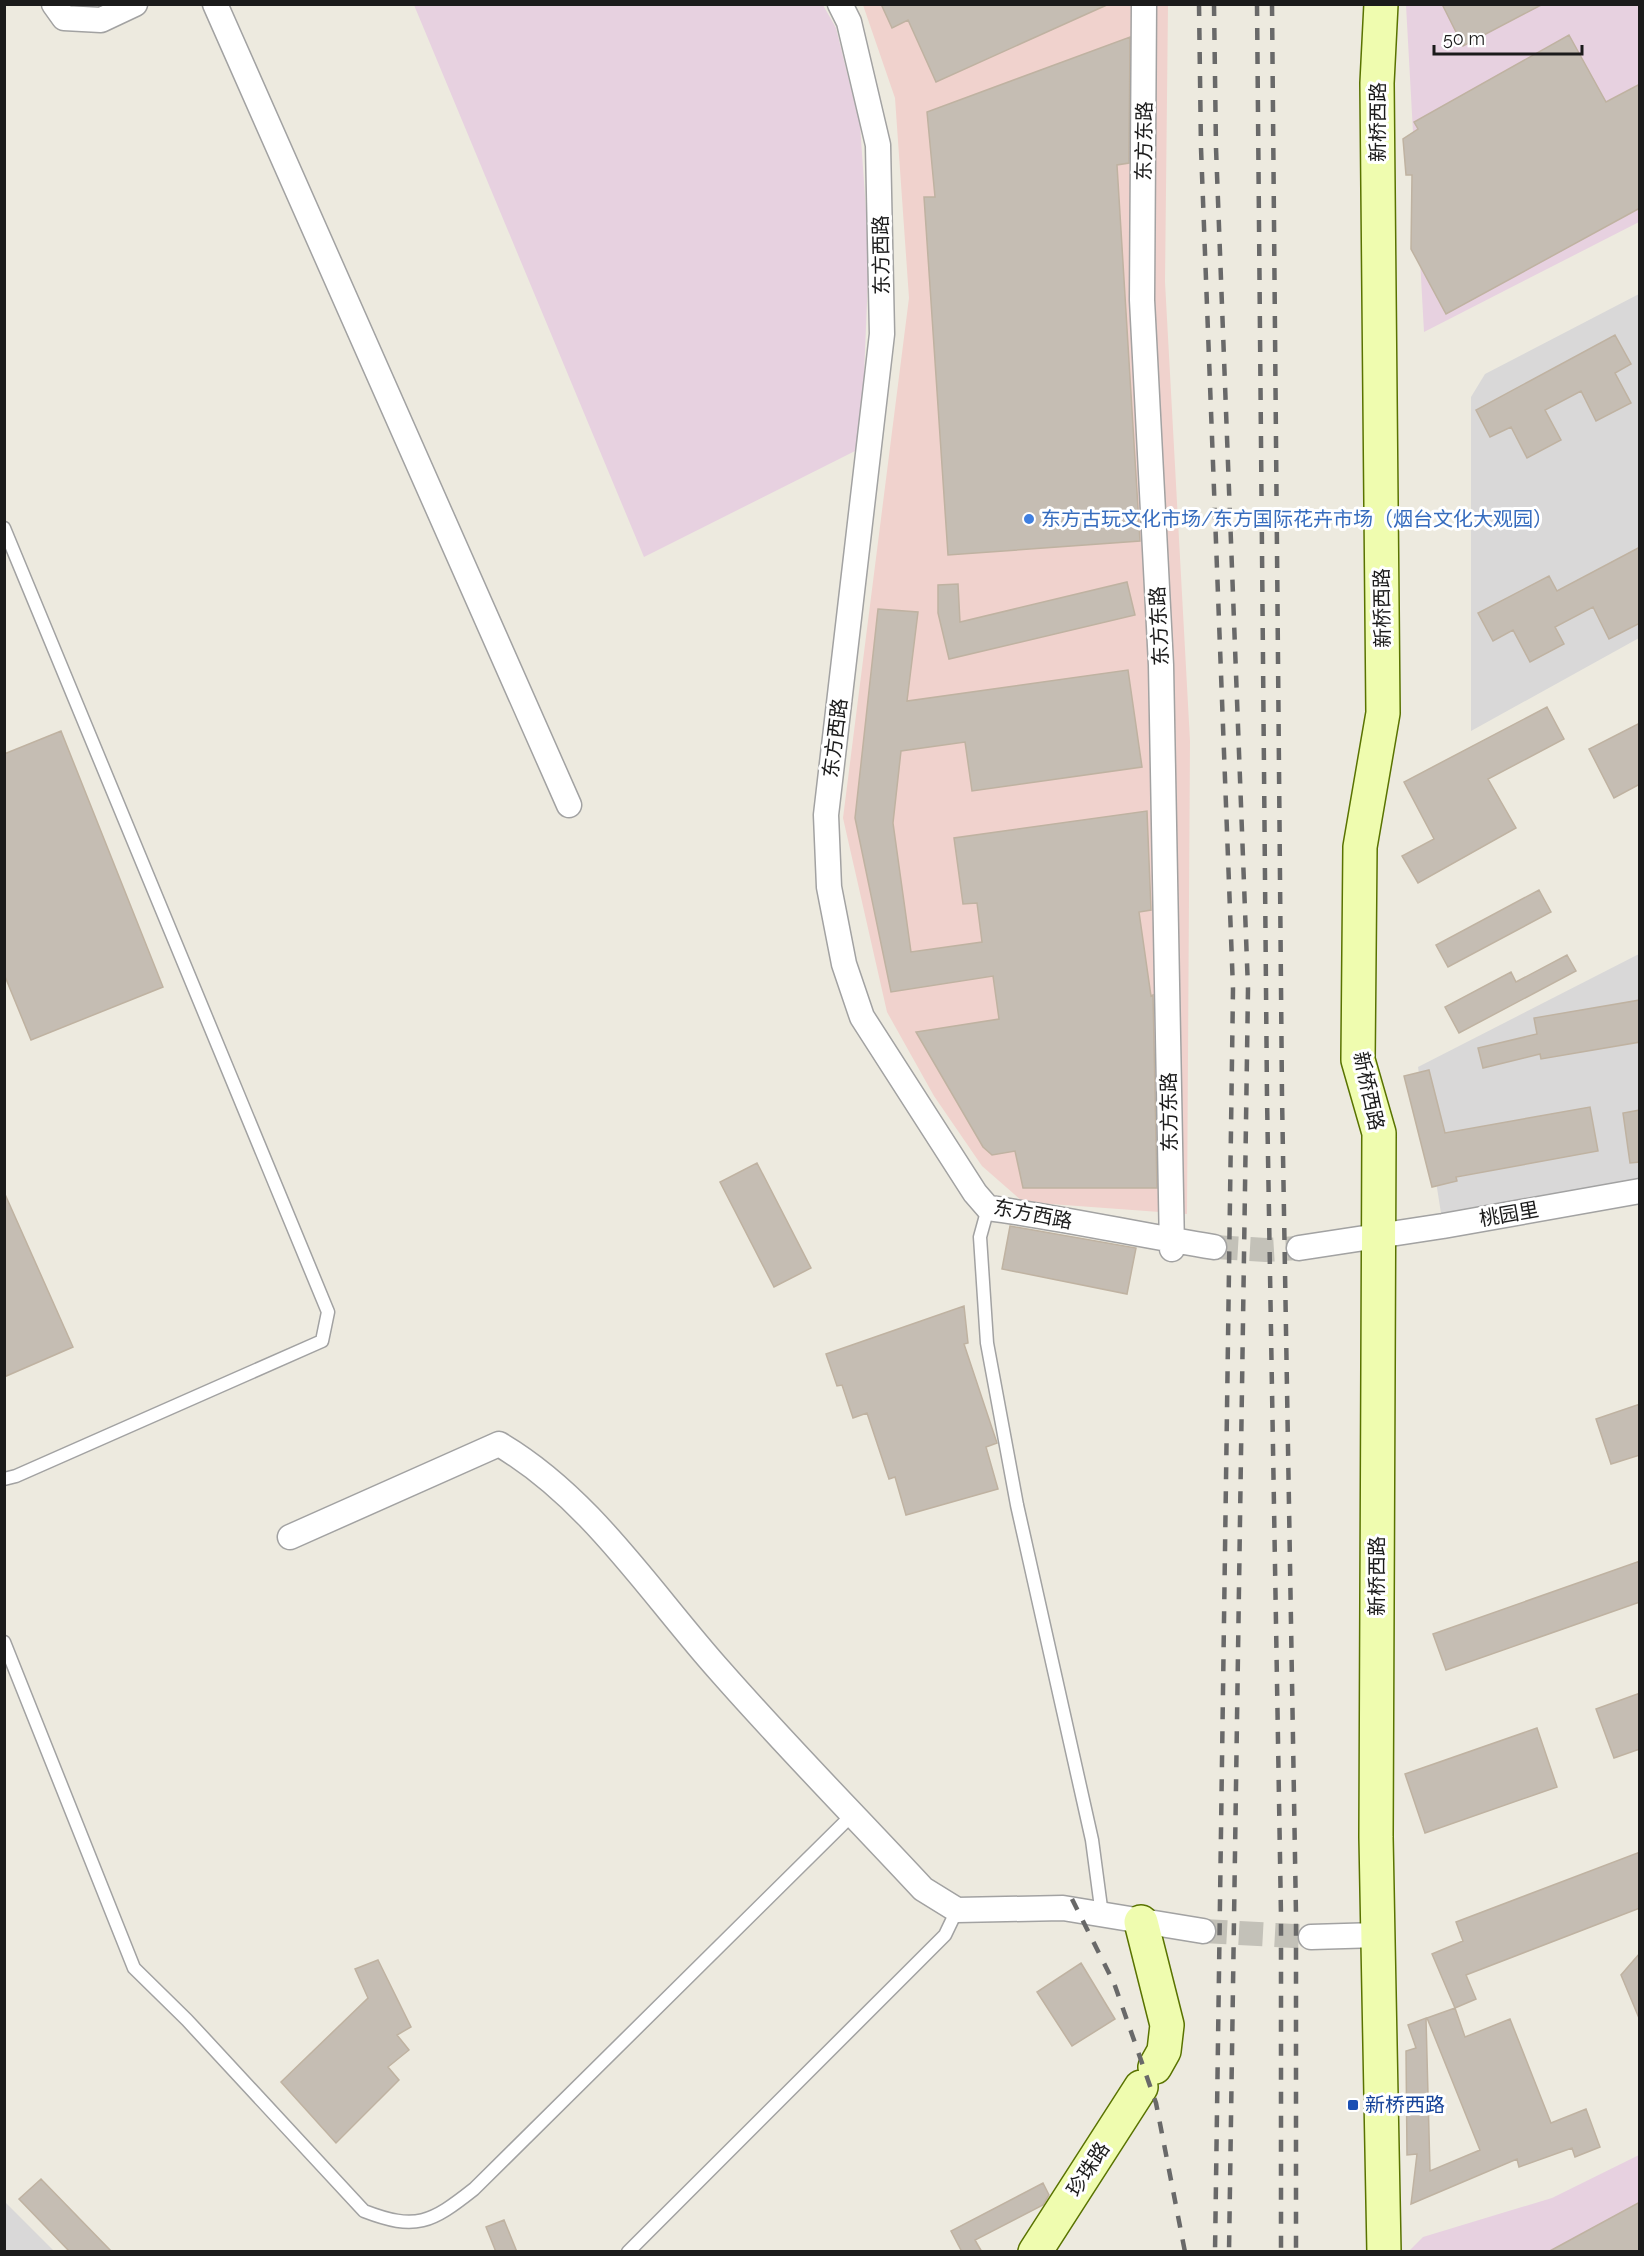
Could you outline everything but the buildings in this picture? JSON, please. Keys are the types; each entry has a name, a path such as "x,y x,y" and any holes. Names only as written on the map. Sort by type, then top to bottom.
{"street":[{"path":"54,4 64,18 101,20 135,4"},
{"path":"215,4 569,805"},
{"name":"东方西路","path":"840,4 849,22 878,145 882,334 826,815 829,887 844,964 862,1017 975,1193 988,1208 1055,1217 1172,1245 1214,1247"},
{"name":"东方东路","path":"1144,4 1142,300 1161,665 1172,1245"},
{"name":"新桥西路","path":"1381,4 1377,84 1383,713 1360,847 1358,1060 1379,1133 1378,1935 1384,2252"},
{"name":"桃园里","path":"1378,1237 1640,1191"},
{"path":"1299,1248 1378,1237"},
{"path":"290,1537 500,1444 531,1462 590,1518 721,1672 923,1889 957,1910 1042,1907 1203,1931"},
{"name":"珍珠路","path":"1035,2252 1164,2051 1167,2025 1140,1922"},
{"path":"1311,1937 1378,1935"}],"lane":[{"path":"4,528 328,1312 322,1341 16,1476 4,1479"},
{"path":"988,1208 980,1237 987,1343 1017,1505 1092,1840 1102,1916"},
{"path":"4,1642 134,1968 187,2020 364,2211 388,2220 416,2224 445,2212 474,2189 853,1814"},
{"path":"628,2252 945,1935 957,1910"}],"shaded area":[{"path":"414,5 823,5 836,28 860,125 869,254 861,448 644,557"},
{"name":"东方古玩文化市场/东方国际花卉市场（烟台文化大观园）","path":"863,5 1168,5 1165,282 1190,741 1187,1214 1023,1202 982,1166 934,1096 887,1012 843,818 909,298 895,98"},
{"path":"1406,5 1639,5 1639,222 1424,332"},
{"path":"1639,294 1639,638 1471,731 1471,397 1485,374"},
{"path":"1639,954 1639,1184 1443,1226 1418,1067"},
{"path":"1639,2155 1639,2251 1408,2252 1423,2237 1552,2198"},
{"path":"5,2202 54,2251 5,2251"}],"tunnel":[{"path":"1214,1247 1266,1250 1299,1248"},
{"path":"1203,1931 1311,1937"}],"railway":[{"path":"1199,4 1201,148 1233,989 1215,2252"},
{"path":"1214,4 1216,148 1248,989 1229,2252"},
{"path":"1257,4 1267,1097 1281,1916 1281,2252"},
{"path":"1272,4 1282,1096 1296,1915 1296,2252"},
{"path":"1072,1899 1114,1983 1156,2103 1185,2252"}],"place":[{"name":"东方古玩文化市场/东方国际花卉市场（烟台文化大观园）","path":"1029,519"},
{"name":"新桥西路","path":"1353,2105"}]}
